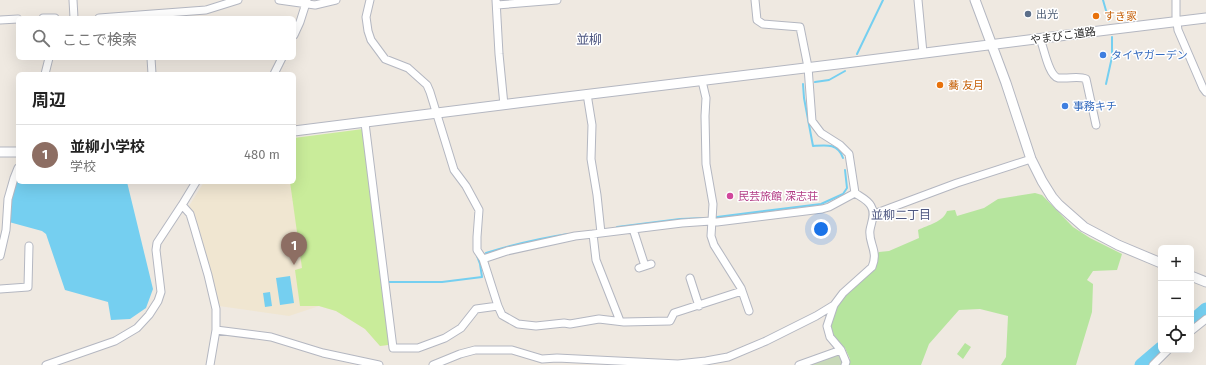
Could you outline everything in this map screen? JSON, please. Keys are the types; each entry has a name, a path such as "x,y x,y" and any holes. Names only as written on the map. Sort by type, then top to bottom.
{"street":[{"path":"73,0 74,16"},
{"path":"149,16 206,10 238,0"},
{"path":"279,0 306,2 315,5 336,0"},
{"path":"370,0 366,17 371,40 385,59 408,68 427,85 430,92 454,170 466,186 479,210 477,250 483,259 502,315 518,324 536,326 564,323 570,324 599,319 670,322 674,313 742,292"},
{"path":"504,105 496,3 556,0"},
{"path":"755,0 757,20 763,24 800,27 808,67 812,121 821,133 840,145 849,154 855,193 866,200 872,207 874,214 870,233 874,251 874,263 872,267 843,293 834,305 827,326 830,337 842,350 846,362 845,365"},
{"path":"918,0 923,53"},
{"path":"975,0 1006,83 1031,159 1052,197 1084,227 1118,245 1158,262"},
{"path":"1176,0 1176,22 1178,30 1206,92"},
{"path":"296,31 306,2"},
{"name":"やまびこ道路","path":"296,131 1206,18"},
{"path":"0,20 16,20"},
{"path":"1040,39 1043,44 1045,56 1054,76 1059,78 1082,77 1086,79 1096,125"},
{"path":"46,72 48,60"},
{"path":"151,60 152,72"},
{"path":"275,72 281,60"},
{"path":"702,80 706,98 706,164 712,204 711,236 714,245 742,292 749,310"},
{"path":"587,94 592,125 591,160 597,195 596,260 620,321"},
{"path":"365,123 393,348 418,348 445,338 461,328 476,309 498,306"},
{"path":"0,152 16,152"},
{"path":"874,214 958,183 1031,159"},
{"path":"0,256 6,230 8,199 16,173"},
{"path":"46,365 115,341 137,328 149,315 158,301 161,292 156,250 157,243 195,184"},
{"path":"483,259 507,251 562,238 682,223 717,222 822,209 829,207 855,193"},
{"path":"182,205 190,214 208,275 216,309 216,330 210,365"},
{"path":"633,229 645,266"},
{"path":"0,289 28,287 29,246"},
{"path":"1194,277 1206,282"},
{"path":"690,278 695,285 699,306"},
{"path":"433,365 460,354 475,350 512,350 542,359 557,358 678,364 706,361 728,357 766,341 816,316 834,305"},
{"path":"1194,329 1206,319"},
{"path":"216,330 271,337 323,353 379,365"},
{"path":"799,365 842,350"},
{"path":"1153,365 1165,353"}],"shaded area":[{"path":"296,142 388,345 380,346 365,329 336,311 319,306 289,316 219,306 196,225 189,206 203,184 296,184"}],"green space":[{"path":"363,129 390,343 388,345 380,346 365,329 336,311 319,306 300,306 295,270 302,268 290,184 296,184 296,138"},
{"path":"1035,193 1042,195 1073,227 1090,238 1122,254 1117,270 1093,271 1087,280 1093,284 1092,312 1076,365 1001,365 1006,357 1008,316 980,309 959,310 929,344 921,365 848,365 850,359 845,348 832,334 830,325 834,312 842,299 873,269 877,254 879,252 889,251 919,238 918,230 939,221 947,211 955,210 957,216 984,208 998,199"},
{"path":"965,343 971,347 963,359 957,354"},
{"path":"839,355 841,357 842,365 806,365"}],"water":[{"path":"16,181 16,184 127,184 153,289 146,308 130,319 111,320 108,302 65,290 46,234 42,231 9,222 10,200"},
{"path":"290,276 294,303 280,305 276,278"},
{"path":"270,292 272,306 265,307 263,293"}],"waterway":[{"path":"857,54 883,0"},
{"path":"1103,0 1109,21"},
{"path":"1106,84 1112,57 1112,37"},
{"path":"815,82 829,80 845,71"},
{"path":"803,84 804,98 813,146 827,145 835,147 841,153 843,158"},
{"path":"717,217 821,204 843,194 847,188 845,170"},
{"path":"617,227 680,219 706,218"},
{"path":"486,253 527,242 568,234"},
{"path":"388,282 442,282 482,277 477,256"},
{"path":"1194,319 1206,309"},
{"path":"1141,365 1158,351"}],"place":[{"name":"出光","path":"1028,14"},
{"name":"すき家","path":"1096,16"},
{"name":"タイヤガーデン","path":"1103,55"},
{"name":"蕎 友月","path":"940,85"},
{"name":"事務キチ","path":"1065,106"},
{"name":"民芸旅館 深志荘","path":"730,196"},
{"name":"並柳小学校","path":"294,265"}],"district":[{"name":"並柳","path":"589,39"},
{"name":"並柳二丁目","path":"901,215"}]}
